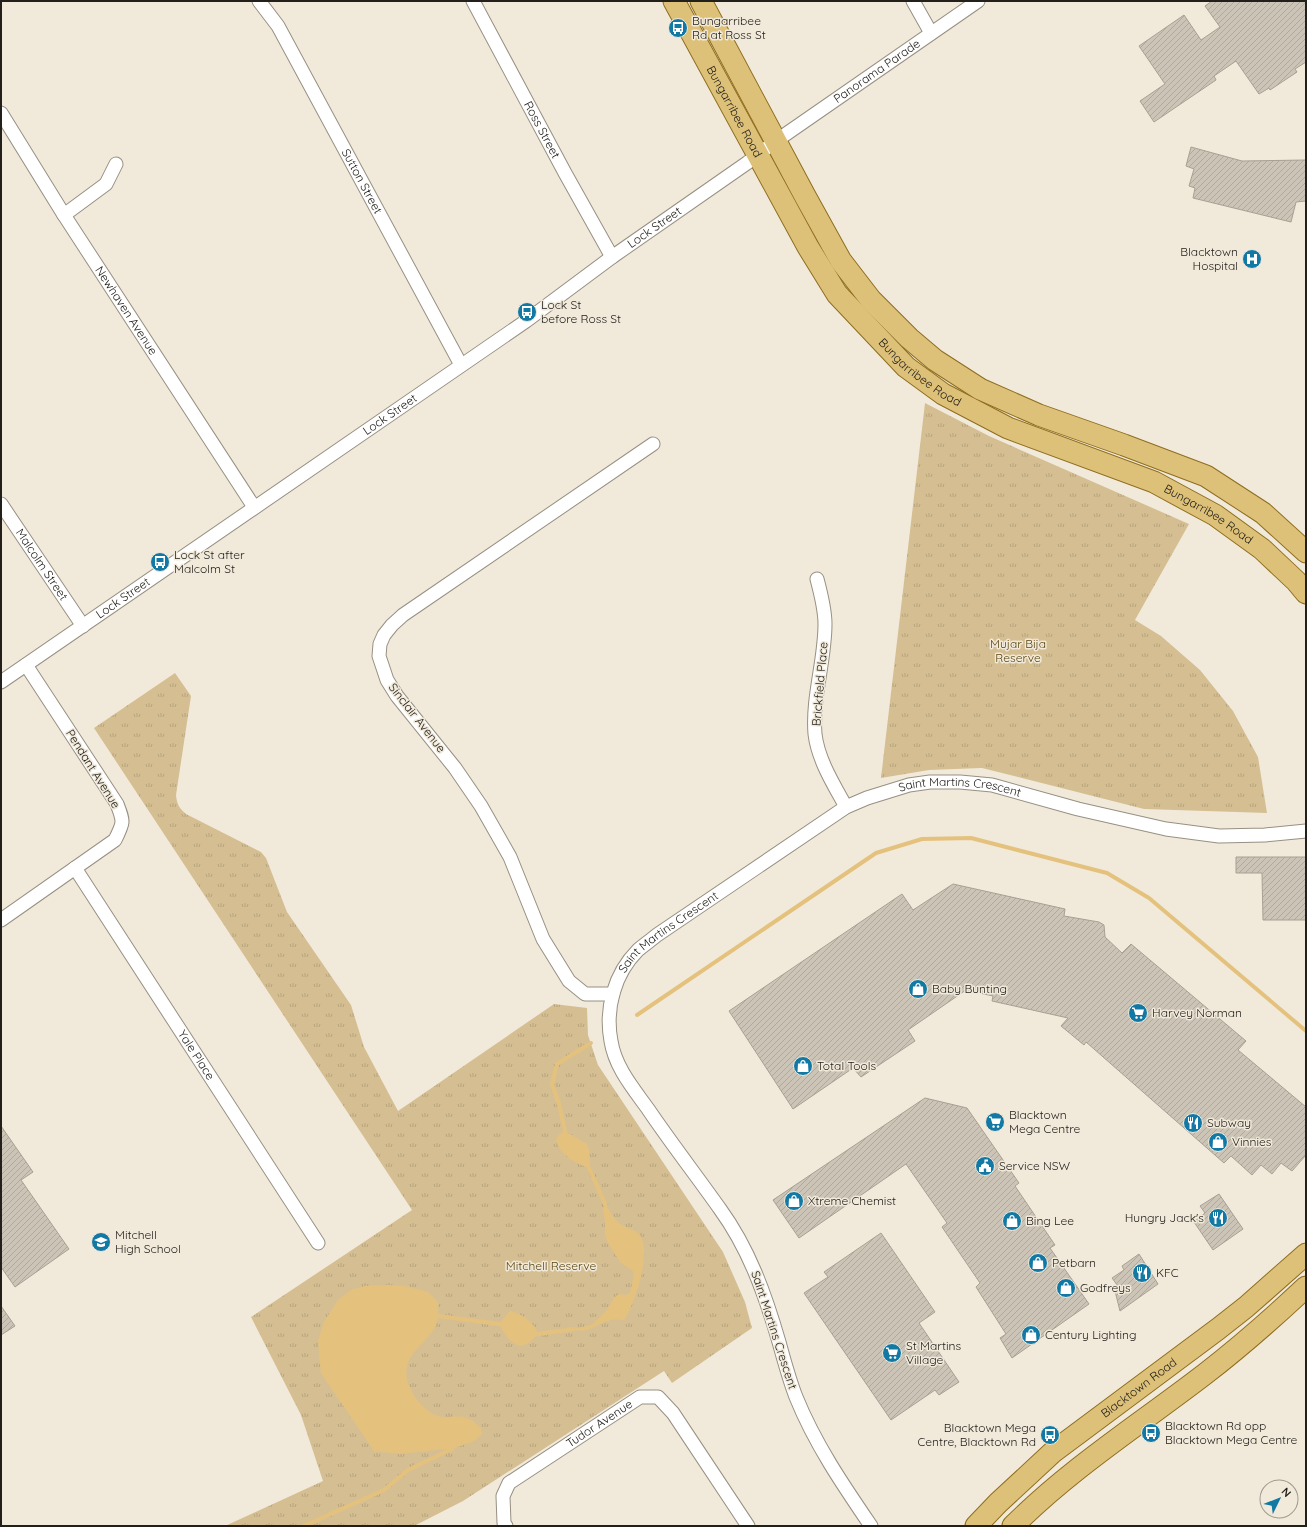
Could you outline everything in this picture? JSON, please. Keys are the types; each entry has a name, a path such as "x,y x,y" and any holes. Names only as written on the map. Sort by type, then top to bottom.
{"main road":[{"name":"Bungarribee Road","path":"674,1 808,247 837,294 906,367 943,394 1008,428 1154,482 1215,515 1262,549 1296,581 1306,593"},
{"name":"Bungarribee Road","path":"701,1 841,261 871,300 909,338 934,360 980,389 1039,415 1206,476 1263,514 1306,552"},
{"name":"Blacktown Road","path":"976,1526 998,1503 1053,1452 1218,1329 1246,1307 1306,1254"},
{"path":"1013,1526 1030,1508 1071,1473 1206,1373 1280,1311 1306,1287"}],"street":[{"name":"Sutton Street","path":"259,1 278,26 461,365"},
{"name":"Ross Street","path":"473,1 565,173 612,257"},
{"path":"913,1 931,34"},
{"name":"Panorama Parade","path":"776,141 978,1"},
{"name":"Newhaven Avenue","path":"1,113 64,215 254,507"},
{"name":"Lock Street","path":"1,682 526,321 612,257 776,141"},
{"path":"64,215 106,184 116,164"},
{"name":"Sinclair Avenue","path":"612,994 585,994 569,981 543,939 510,857 481,806 455,768 397,696 387,680 379,656 380,644 384,635 403,615 653,444"},
{"name":"Malcolm Street","path":"1,504 83,626"},
{"name":"Brickfield Place","path":"817,579 823,600 825,624 817,699 816,735 825,767 846,807"},
{"name":"Pendant Avenue","path":"1,920 115,840 121,828 123,819 117,804 26,665"},
{"name":"Saint Martins Crescent","path":"871,1526 836,1475 808,1426 795,1395 760,1280 746,1250 721,1210 682,1158 620,1068 612,1051 610,1039 610,1010 612,994 624,968 639,950 657,935 846,807 891,789 909,785 930,782 960,782 992,785 1078,809 1166,829 1219,836 1265,835 1306,831"},
{"name":"Yale Place","path":"75,868 318,1243"},
{"name":"Tudor Avenue","path":"506,1526 504,1523 503,1496 509,1483 640,1397 658,1397 673,1413 748,1526"}],"green space":[{"name":"Mujar Bija Reserve","path":"925,403 989,436 1189,524 1135,620 1161,636 1200,670 1233,711 1258,757 1267,813 1144,809 982,768 929,770 881,778"},
{"name":"Mitchell Reserve","path":"175,673 191,696 176,795 179,806 186,814 261,852 266,858 287,912 351,1005 364,1047 398,1111 554,1004 587,1008 588,1035 598,1065 723,1252 745,1302 752,1328 672,1383 664,1371 463,1501 414,1526 225,1526 323,1481 301,1415 251,1317 412,1210 94,728"}],"shaded area":[{"path":"565,1131 587,1144 589,1149 589,1168 568,1158 560,1150 556,1139"},
{"path":"606,1206 621,1225 635,1231 640,1235 644,1253 641,1278 633,1302 624,1320 606,1321 590,1329 580,1331 574,1330 592,1325 607,1310 614,1298 619,1294 627,1295 630,1293 634,1275 633,1271 621,1263 608,1243 605,1235 603,1209"},
{"path":"365,1286 405,1286 428,1292 438,1302 436,1326 409,1360 407,1368 408,1383 416,1398 433,1414 440,1417 465,1417 481,1428 482,1434 474,1441 452,1449 400,1454 374,1451 321,1373 318,1341 324,1322 338,1300 351,1290"},
{"path":"510,1311 527,1319 536,1329 538,1334 531,1341 520,1346 507,1337 499,1324"}],"building":[{"path":"1212,1 1306,1 1306,62 1295,69 1297,72 1270,90 1269,88 1259,94 1236,61 1214,76 1216,80 1154,122 1140,101 1165,84 1139,46 1184,15 1201,40 1220,27 1205,6"},
{"path":"1191,147 1242,161 1306,160 1306,201 1296,202 1291,222 1193,198 1195,188 1189,186 1194,169 1186,166"},
{"path":"1236,857 1306,857 1306,920 1263,920 1262,873 1236,873"},
{"path":"953,884 1065,909 1064,916 1099,922 1104,925 1105,937 1122,953 1131,944 1246,1041 1238,1050 1306,1107 1306,1155 1292,1171 1281,1163 1272,1174 1261,1165 1252,1175 1231,1156 1224,1163 1086,1042 1084,1045 1061,1026 1068,1018 992,1001 993,996 966,990 908,1030 915,1041 861,1077 853,1068 793,1109 729,1011 902,894 913,910"},
{"path":"925,1098 967,1108 1019,1183 1015,1186 1055,1245 1050,1248 1089,1304 1012,1358 1000,1338 1006,1334 976,1287 980,1283 942,1227 947,1223 906,1164 799,1238 773,1200"},
{"path":"1,1126 33,1172 21,1180 69,1249 15,1287 1,1267"},
{"name":"Hungry Jack's","path":"1219,1194 1243,1229 1213,1250 1194,1222 1205,1213 1200,1206"},
{"name":"St Martins Village","path":"881,1233 935,1312 919,1323 959,1382 939,1395 935,1390 891,1420 804,1293 828,1277 824,1272"},
{"path":"1139,1254 1158,1284 1120,1311 1115,1291 1120,1289 1112,1278 1124,1270 1122,1266"},
{"path":"1,1306 15,1326 1,1335"}],"waterway":[{"path":"637,1015 876,853 922,839 971,838 1107,873 1149,898 1306,1031"},
{"path":"565,1131 559,1104 552,1084 557,1064 591,1043"},
{"path":"589,1168 606,1206"},
{"path":"438,1316 499,1324"},
{"path":"538,1334 574,1329"},
{"path":"304,1526 384,1490 408,1470 452,1449"}],"place":[{"name":"Bungarribee Rd at Ross St","path":"678,28"},
{"name":"Blacktown Hospital","path":"1252,259"},
{"name":"Lock St before Ross St","path":"527,312"},
{"name":"Lock St after Malcolm St","path":"160,562"},
{"name":"Baby Bunting","path":"918,989"},
{"name":"Harvey Norman","path":"1138,1013"},
{"name":"Total Tools","path":"803,1066"},
{"name":"Blacktown Mega Centre","path":"995,1122"},
{"name":"Subway","path":"1193,1123"},
{"name":"Vinnies","path":"1218,1142"},
{"name":"Service NSW","path":"985,1166"},
{"name":"Xtreme Chemist","path":"794,1201"},
{"name":"Hungry Jack's","path":"1218,1218"},
{"name":"Bing Lee","path":"1012,1221"},
{"name":"Mitchell High School","path":"101,1242"},
{"name":"Petbarn","path":"1038,1263"},
{"name":"KFC","path":"1142,1273"},
{"name":"Godfreys","path":"1066,1288"},
{"name":"Century Lighting","path":"1031,1335"},
{"name":"St Martins Village","path":"892,1353"},
{"name":"Blacktown Rd opp Blacktown Mega Centre","path":"1151,1433"},
{"name":"Blacktown Mega Centre, Blacktown Rd","path":"1050,1435"}]}
